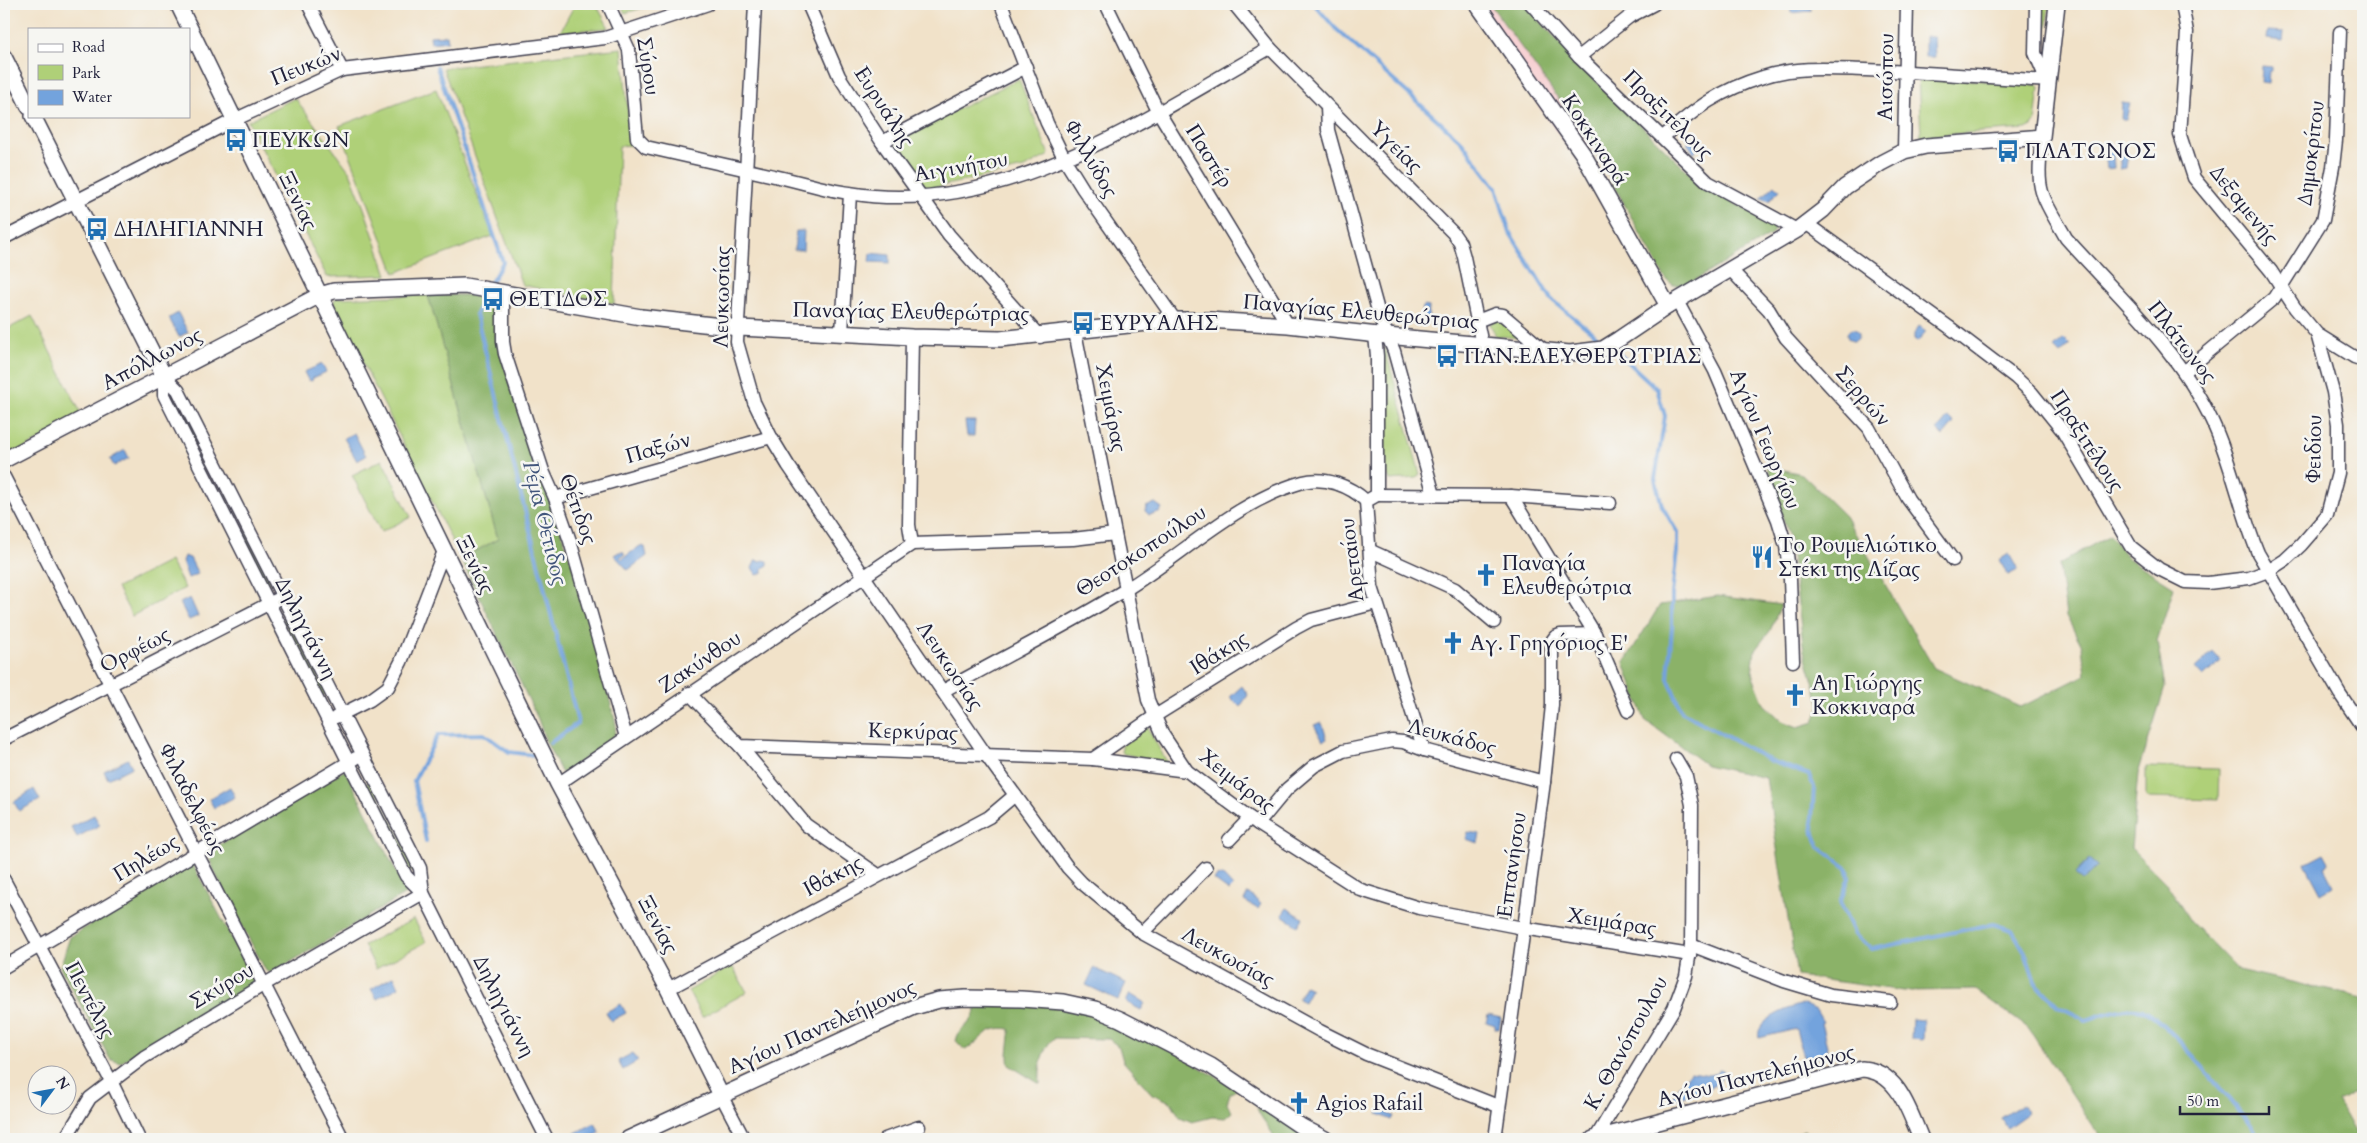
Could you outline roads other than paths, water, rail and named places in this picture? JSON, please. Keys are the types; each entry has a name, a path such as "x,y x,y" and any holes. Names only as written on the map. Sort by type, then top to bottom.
{"street":[{"name":"Ξενίας","path":"178,4 190,28"},
{"path":"308,4 342,70"},
{"name":"Σύρου","path":"608,4 623,33 629,50 637,138"},
{"name":"Πευκών","path":"4,238 234,120 342,70 605,38 708,4"},
{"name":"Λευκωσίας","path":"755,4 737,342 754,402 771,437 865,577 986,755 1068,868 1082,884 1142,933 1358,1050 1498,1106"},
{"name":"Ευρυάλης","path":"808,4 840,76 882,142 949,235 1040,337"},
{"name":"Φιλλύδος","path":"1001,4 1047,124 1065,160 1082,189 1174,320"},
{"name":"Παστέρ","path":"1106,4 1158,112 1288,325"},
{"name":"Υγείας","path":"1234,4 1270,48 1326,107 1453,233 1460,243 1464,257 1482,345"},
{"name":"Κοκκιναρά","path":"1477,4 1584,154 1672,304"},
{"name":"Πραξιτέλους","path":"1530,4 1579,57 1708,182 1802,227 1949,327 2016,378 2032,393 2062,430 2124,538 2142,557 2185,582 2197,583 2249,578 2268,571"},
{"path":"1579,57 1628,18 1654,4"},
{"name":"Αισώπου","path":"1904,152 1907,4"},
{"path":"1663,137 1697,108 1712,98 1765,76 1804,69 1907,71 2047,81 2035,53 2036,4"},
{"name":"Πλάτωνος","path":"2057,4 2042,137 2042,192 2066,238 2184,372 2212,421 2234,480 2250,532 2268,571 2340,694 2363,728"},
{"name":"Δεξαμενής","path":"2182,4 2187,32 2180,135 2187,162 2194,178 2206,195 2242,234 2317,334 2354,357 2363,360"},
{"name":"Ξενίας","path":"190,29 558,784 668,988 744,1139"},
{"name":"Δημοκρίτου","path":"2184,372 2274,298 2323,220 2334,158 2340,32"},
{"name":"Αιγινήτου","path":"637,138 646,147 850,194 921,197 952,193 1025,176 1065,160 1158,112 1270,48"},
{"path":"4,57 28,105"},
{"path":"882,142 1026,67"},
{"name":"Αρεταίου","path":"1326,107 1328,130 1381,336 1377,356 1371,498 1370,551 1372,587 1424,750"},
{"name":"Δηληγιάννη","path":"34,118 164,376 178,390 343,713 420,868 423,893"},
{"name":"Παναγίας Ελευθερώτριας","path":"320,294 334,291 464,286 641,317 739,328 912,337 1000,339 1040,337 1174,320 1208,320 1288,325 1482,345 1589,352 1603,348 1619,339 1672,304 1802,227 1845,187 1881,163 1904,152 1926,146 2042,137"},
{"path":"842,333 850,194"},
{"name":"Σερρών","path":"1730,269 1769,310 1786,338 1869,428 1908,499 1953,560"},
{"name":"Θέτιδος","path":"503,293 502,316 505,354 543,471 556,498 626,737"},
{"name":"Απόλλωνος","path":"4,460 320,294"},
{"name":"Αγίου Γεωργίου","path":"1672,304 1715,370 1778,520 1786,546 1790,579 1793,661"},
{"path":"1477,321 1494,314 1503,315 1544,350"},
{"name":"Χειμάρας","path":"1076,332 1148,700 1163,736 1187,770 1254,821 1360,890 1419,908 1523,928 1690,950 1831,995 1890,1002"},
{"name":"Φειδίου","path":"2268,571 2285,560 2327,514 2338,472 2337,416 2333,392 2317,334"},
{"name":"Αρεταίου","path":"1381,336 1394,351 1434,495"},
{"path":"912,337 909,525 912,544 1073,539 1115,534"},
{"name":"Δηληγιάννη","path":"164,376 164,395 406,876 423,893 547,1139"},
{"name":"Παξών","path":"556,498 771,437"},
{"name":"Φιλαδελφέως","path":"4,478 197,851 342,1139"},
{"name":"Θεοτοκοπούλου","path":"943,691 1126,589 1262,498 1304,482 1318,480 1342,486 1371,498"},
{"path":"213,491 226,484"},
{"path":"1371,498 1434,495 1511,496 1610,503"},
{"path":"1511,496 1596,634 1628,711"},
{"name":"Ζακύνθου","path":"558,784 689,693 912,544"},
{"path":"329,720 370,700 388,687 401,662 444,551"},
{"path":"1370,551 1455,589 1494,622"},
{"name":"Ορφέως","path":"4,739 284,596"},
{"name":"Ιθάκης","path":"1093,759 1155,716 1296,628 1311,620 1376,603"},
{"name":"Επτανήσου","path":"1496,1139 1498,1106 1544,782 1552,705 1552,641 1560,635 1596,634"},
{"path":"689,693 740,746 806,825 878,875"},
{"name":"Λευκάδος","path":"1229,840 1254,821 1314,766 1343,751 1392,741 1403,742 1424,750 1544,782"},
{"name":"Κερκύρας","path":"740,746 1093,759 1187,770"},
{"name":"Πηλέως","path":"4,967 362,754"},
{"name":"Κ. Θανόπουλου","path":"1594,1139 1674,1008 1686,976 1690,950 1692,805 1686,776 1676,759"},
{"name":"Ιθάκης","path":"668,988 990,817 1015,795"},
{"path":"1142,933 1206,868"},
{"name":"Πεντέλης","path":"4,880 111,1081 139,1139"},
{"name":"Σκύρου","path":"64,1139 90,1098 144,1057 263,985 423,893"},
{"name":"Αγίου Παντελεήμονος","path":"628,1139 914,1007 939,1000 965,998 1044,1000 1082,1006 1120,1019 1211,1066 1302,1127 1325,1139"},
{"name":"Αγίου Παντελεήμονος","path":"1594,1139 1862,1069 1879,1072 1896,1087 1921,1139"},
{"path":"885,1139 919,1127"}],"water":[{"path":"1790,4 1811,4 1811,11 1791,13"},
{"path":"2268,31 2284,32 2283,41 2267,39"},
{"path":"447,35 448,41 431,43 430,36"},
{"path":"1925,37 1934,37 1935,57 1925,57"},
{"path":"2262,66 2272,67 2272,71 2269,71 2268,83 2261,82"},
{"path":"2122,103 2130,104 2126,119 2121,119"},
{"path":"1698,137 1702,141 1694,153 1687,143 1691,139 1694,141"},
{"path":"2109,150 2113,153 2114,168 2107,169 2105,153"},
{"path":"2120,153 2128,153 2126,168 2120,169"},
{"path":"1775,185 1780,190 1769,201 1761,198"},
{"path":"796,231 804,231 803,250 794,250"},
{"path":"871,253 890,255 890,263 870,262"},
{"path":"1423,306 1429,307 1428,323 1422,322"},
{"path":"178,313 188,332 179,337 169,318"},
{"path":"1919,326 1926,331 1918,342 1914,339 1914,334"},
{"path":"1853,329 1859,335 1853,341 1847,335"},
{"path":"2064,339 2070,345 2060,354 2054,348"},
{"path":"322,364 326,372 313,378 312,381 308,380 304,372"},
{"path":"1948,417 1954,423 1943,436 1937,430"},
{"path":"965,421 975,421 974,436 967,436"},
{"path":"354,433 366,456 357,461 344,438"},
{"path":"125,450 129,458 114,466 110,459"},
{"path":"1155,503 1162,508 1159,513 1149,515 1145,511 1146,507"},
{"path":"640,546 645,547 647,556 628,570 614,555 624,552 624,555 620,557 622,559"},
{"path":"2009,554 2018,570 2008,575 1999,560"},
{"path":"184,556 190,558 198,574 188,578 182,561"},
{"path":"756,560 760,562 763,560 768,561 768,565 763,568 763,573 757,575 752,568"},
{"path":"190,598 198,616 189,620 180,603"},
{"path":"2213,652 2221,661 2203,677 2195,668"},
{"path":"1242,686 1248,695 1240,707 1230,697"},
{"path":"1322,723 1327,739 1323,741 1314,725"},
{"path":"128,759 132,767 108,779 104,771"},
{"path":"230,787 235,797 214,808 209,799"},
{"path":"34,789 40,800 19,811 14,802"},
{"path":"94,815 100,825 77,837 71,827"},
{"path":"1468,832 1480,834 1478,843 1466,839"},
{"path":"2324,853 2329,862 2324,868 2333,886 2321,893 2305,863"},
{"path":"2089,859 2097,866 2082,881 2075,874"},
{"path":"1218,875 1224,877 1233,887 1229,891 1214,880"},
{"path":"1248,893 1261,904 1258,909 1244,901"},
{"path":"1287,908 1303,918 1298,926 1282,915"},
{"path":"1094,968 1126,983 1118,1000 1086,985"},
{"path":"394,976 399,987 377,999 371,989"},
{"path":"1305,986 1311,989 1304,1002 1298,999"},
{"path":"1130,994 1145,1003 1141,1010 1126,1002"},
{"path":"621,1004 626,1013 611,1021 606,1012"},
{"path":"1804,1004 1816,1010 1823,1022 1821,1023 1828,1050 1823,1055 1813,1059 1803,1057 1796,1029 1759,1038 1759,1031 1767,1020 1782,1011"},
{"path":"1488,1015 1501,1018 1499,1029 1495,1028 1495,1025 1486,1022"},
{"path":"1912,1019 1924,1020 1923,1040 1911,1039"},
{"path":"633,1053 638,1061 623,1070 618,1061"},
{"path":"1719,1070 1724,1071 1716,1084 1710,1088 1677,1099 1672,1097 1690,1072 1710,1075 1718,1073"},
{"path":"2022,1104 2028,1113 2007,1128 2001,1118"},
{"path":"1384,1105 1387,1107 1387,1113 1394,1116 1392,1120 1378,1114 1380,1108 1383,1109"},
{"path":"595,1123 600,1133 587,1139 578,1139 575,1133"}],"waterway":[{"path":"1314,4 1335,28 1461,141 1496,188 1510,233 1551,299 1605,343"},
{"name":"Ρέμα Θέτιδος","path":"437,67 503,262 490,284"},
{"name":"Ρέμα Θέτιδος","path":"483,300 476,314 578,723 550,743"},
{"path":"1613,348 1657,389 1665,416 1655,479 1662,506 1677,532 1668,678 1682,712 1771,761 1809,775 1814,787 1812,818 1814,834 1819,847 1848,869 1849,878 1840,902 1855,935 1872,949 1993,924 2012,930 2025,952 2035,982 2058,1006 2086,1020 2114,1011 2128,1009 2142,1010 2154,1017 2169,1030 2204,1068 2260,1139"},
{"name":"Ρέμα Θέτιδος","path":"426,841 414,781 438,735 484,734 509,752 533,755"}],"place":[{"name":"ΠΕΥΚΩΝ","path":"236,140"},
{"name":"ΠΛΑΤΩΝΟΣ","path":"2008,151"},
{"name":"ΔΗΛΗΓΙΑΝΝΗ","path":"97,229"},
{"name":"ΘΕΤΙΔΟΣ","path":"493,299"},
{"name":"ΕΥΡΥΑΛΗΣ","path":"1083,323"},
{"name":"ΠΑΝ.ΕΛΕΥΘΕΡΩΤΡΙΑΣ","path":"1447,356"},
{"name":"Το Ρουμελιώτικο Στέκι της Λίζας","path":"1762,557"},
{"name":"Παναγία Ελευθερώτρια","path":"1486,575"},
{"name":"Αγ. Γρηγόριος Ε'","path":"1453,643"},
{"name":"Αη Γιώργης Κοκκιναρά","path":"1795,695"},
{"name":"Agios Rafail","path":"1299,1103"}]}
